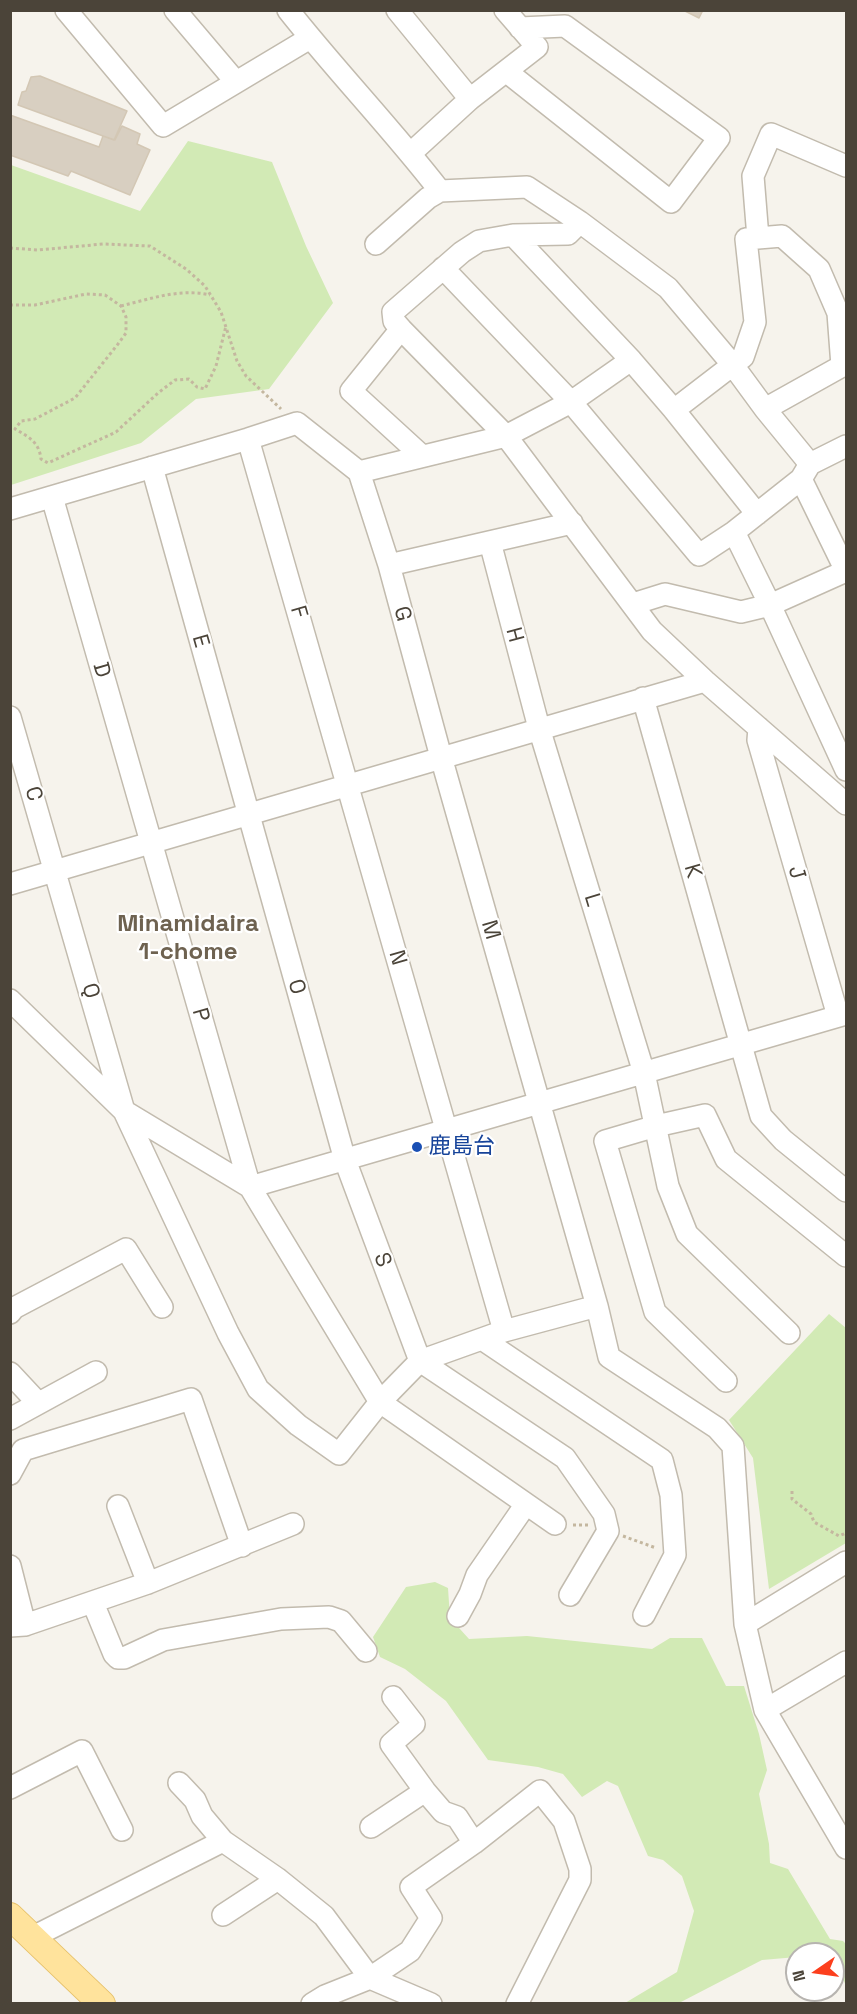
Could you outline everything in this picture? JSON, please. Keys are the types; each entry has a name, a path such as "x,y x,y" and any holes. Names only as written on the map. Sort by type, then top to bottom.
{"main road":[{"path":"10,1916 102,2004"}],"street":[{"path":"175,10 236,82"},
{"path":"288,10 411,153 440,191"},
{"path":"397,10 470,99"},
{"path":"411,153 470,99 537,47 505,10"},
{"path":"67,11 163,126 310,38"},
{"path":"507,72 671,202 719,138 565,26 520,28"},
{"path":"758,238 753,176 771,134 846,166"},
{"path":"376,244 428,198 440,191 526,187 580,222 668,288 732,364 765,409 806,472 846,571 770,605 741,612 665,594 633,604"},
{"path":"580,222 568,234 513,235 479,241 462,252 393,312 394,321 506,436 652,631 705,681 846,804"},
{"path":"513,235 631,360 757,514"},
{"path":"674,410 743,357 755,322 746,239 782,236 819,269 838,313 842,366 765,409"},
{"path":"443,268 571,402 699,555 734,532 806,472 846,446"},
{"path":"401,329 351,391 421,455"},
{"path":"10,509 297,423 360,472 421,455 506,436 571,402 631,360"},
{"name":"F","path":"249,439 347,785"},
{"name":"E","path":"152,467 248,814"},
{"name":"G","path":"360,472 389,565 441,757"},
{"name":"D","path":"52,497 151,843"},
{"path":"389,565 572,523"},
{"path":"734,532 846,770 823,782"},
{"name":"H","path":"490,542 539,728"},
{"path":"10,884 705,681"},
{"name":"K","path":"643,698 761,1116 783,1140 846,1191"},
{"name":"C","path":"10,717 56,871"},
{"name":"L","path":"539,728 644,1072 668,1186 687,1234 789,1333"},
{"name":"J","path":"759,728 758,740 842,1015"},
{"name":"M","path":"441,757 597,1306 609,1357 717,1428 733,1446 745,1624 765,1710 846,1848"},
{"name":"N","path":"347,785 504,1331"},
{"name":"O","path":"248,814 345,1160"},
{"name":"P","path":"151,843 250,1187"},
{"name":"Q","path":"56,871 124,1111"},
{"path":"10,1000 124,1111 250,1187 381,1402 555,1524"},
{"path":"250,1187 842,1015"},
{"path":"124,1111 228,1333 258,1389 298,1425 339,1454 381,1402 420,1360 504,1331 597,1306"},
{"path":"726,1381 655,1312 605,1141 705,1115 726,1159 846,1256"},
{"name":"S","path":"345,1160 420,1360"},
{"path":"10,1313 14,1308 126,1249 162,1307"},
{"path":"482,1339 662,1460 671,1495 675,1555 644,1615"},
{"path":"420,1360 565,1458 604,1514 607,1529 570,1595"},
{"path":"23,1450 12,1419 96,1372"},
{"path":"10,1373 38,1403"},
{"path":"10,1474 23,1450 191,1399 242,1546"},
{"path":"458,1616 477,1575 526,1504"},
{"path":"118,1506 148,1583"},
{"path":"10,1566 18,1625 93,1603 148,1583 293,1524"},
{"path":"745,1624 846,1562"},
{"path":"93,1603 114,1654 118,1658 124,1658 163,1640 280,1619 329,1617 341,1622 366,1651"},
{"path":"765,1710 845,1667"},
{"path":"393,1697 414,1724 391,1744 425,1791 443,1812 457,1817 474,1843"},
{"path":"10,1788 82,1751 122,1830"},
{"path":"179,1783 195,1800 202,1816 224,1841 278,1879 324,1916 370,1978 431,2004"},
{"path":"371,1827 425,1791"},
{"path":"312,2004 325,1996 370,1978 410,1951 431,1918 411,1887 474,1843 540,1791 564,1821 580,1869 580,1880 517,2004"},
{"path":"33,1937 224,1841"},
{"path":"223,1915 278,1879"}],"path":[{"path":"10,248 38,250 103,244 150,246 186,269 205,286 221,312 237,361 246,376 297,423"},
{"path":"121,306 169,294 197,292 211,295"},
{"path":"10,305 35,305 86,294 105,295 121,306 126,317 126,333 75,398 35,419 21,421 15,429 35,441 41,459 48,464 116,432 175,380 189,379 196,387 205,389 216,366 226,326"},
{"path":"792,1491 792,1499 811,1514 814,1522 839,1536 846,1533"},
{"path":"555,1524 607,1529 675,1555"}],"green space":[{"path":"188,141 272,162 306,246 333,303 269,389 196,399 141,443 11,485 11,165 140,211"},
{"path":"829,1314 846,1328 846,1543 769,1589 753,1458 729,1420"},
{"path":"435,1582 448,1588 450,1618 469,1639 527,1636 652,1649 670,1638 702,1638 726,1686 744,1686 759,1734 767,1770 759,1794 769,1844 770,1863 788,1869 830,1939 844,1942 785,1942 785,1958 762,1960 679,2003 625,2003 677,1972 694,1911 682,1876 663,1860 648,1856 618,1786 607,1781 582,1797 563,1774 538,1767 488,1760 446,1701 405,1669 380,1657 373,1637 406,1587"},
{"path":"845,1943 846,1944 846,1986 845,1984"}],"building":[{"path":"683,10 703,10 699,18"},
{"path":"40,76 127,111 114,140 18,105 22,92 26,91 31,77"},
{"path":"10,115 99,147 103,136 115,140 122,126 140,134 137,144 150,150 130,195 71,171 68,176 10,155"}],"place":[{"name":"鹿島台","path":"417,1147"}],"district":[{"name":"Minamidaira 1-chome","path":"188,938"}]}
